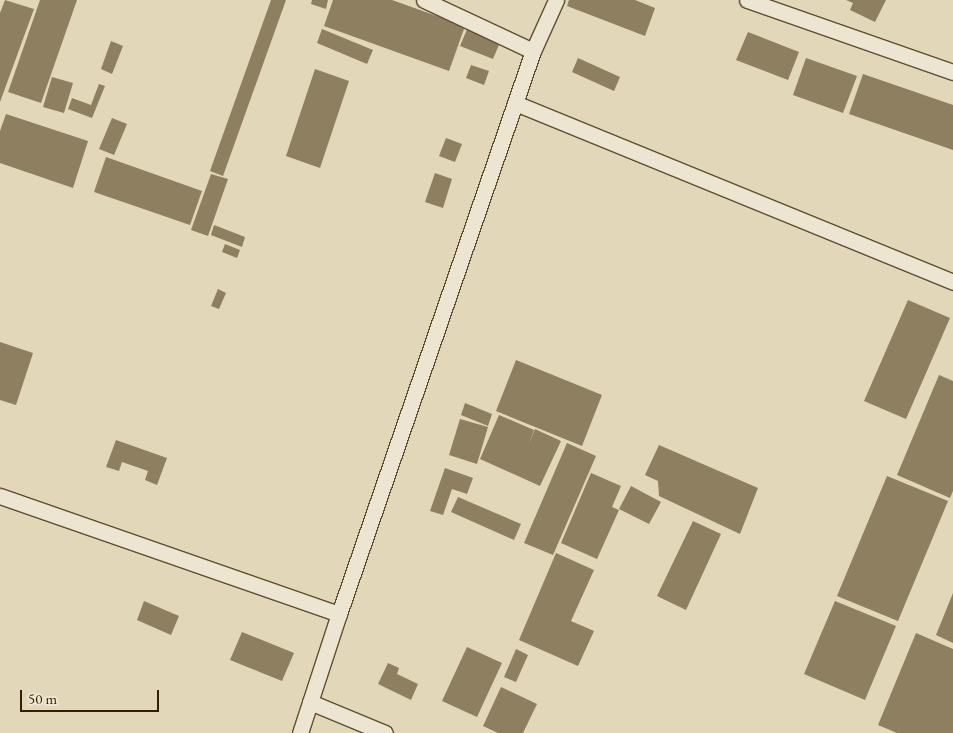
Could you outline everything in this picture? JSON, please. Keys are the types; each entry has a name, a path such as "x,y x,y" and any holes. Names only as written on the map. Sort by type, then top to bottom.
{"street":[{"path":"424,0 533,51"},
{"path":"300,733 339,614 533,51 556,0"},
{"path":"747,0 953,72"},
{"path":"515,103 953,282"},
{"path":"0,496 339,614"},
{"path":"310,702 385,733"}],"building":[{"path":"5,0 34,9 0,102 0,13"},
{"path":"40,0 77,0 41,103 8,92"},
{"path":"271,0 286,0 223,176 210,171"},
{"path":"312,0 328,0 326,9 311,4"},
{"path":"333,0 392,0 465,26 449,71 324,26"},
{"path":"569,0 635,0 655,8 645,36 567,6"},
{"path":"846,0 886,0 875,22 850,10 853,3"},
{"path":"468,27 501,40 493,59 460,46"},
{"path":"322,29 373,50 367,64 317,43"},
{"path":"748,32 799,52 788,80 736,60"},
{"path":"111,41 123,46 112,74 101,69"},
{"path":"578,58 620,77 614,91 572,72"},
{"path":"806,58 857,76 843,113 793,95"},
{"path":"471,65 489,71 484,85 466,78"},
{"path":"315,69 349,81 320,168 286,156"},
{"path":"863,74 953,105 953,150 849,114"},
{"path":"52,77 73,83 64,113 43,107"},
{"path":"99,84 105,86 92,118 68,109 72,98 91,105"},
{"path":"6,114 88,141 73,188 0,163 0,131"},
{"path":"112,118 127,124 114,155 99,149"},
{"path":"446,138 462,144 455,162 439,156"},
{"path":"106,157 202,191 190,225 94,192"},
{"path":"435,173 452,179 443,208 425,202"},
{"path":"211,174 228,179 208,236 191,230"},
{"path":"214,225 245,237 242,247 211,235"},
{"path":"225,244 240,250 237,258 222,252"},
{"path":"218,289 226,293 219,309 211,306"},
{"path":"908,300 950,318 906,419 864,401"},
{"path":"0,342 33,353 16,405 0,400"},
{"path":"516,360 602,395 582,446 496,411"},
{"path":"939,375 953,381 953,491 950,498 897,475"},
{"path":"465,403 492,414 488,426 461,415"},
{"path":"499,415 534,430 529,444 535,429 561,441 540,486 480,459"},
{"path":"460,419 488,427 477,464 449,455"},
{"path":"116,440 167,458 157,485 145,480 148,471 122,462 119,471 106,467"},
{"path":"567,443 596,456 553,555 524,543"},
{"path":"659,445 758,488 740,534 659,496 658,481 645,475"},
{"path":"445,468 473,478 467,494 452,489 443,515 430,511"},
{"path":"591,473 621,486 612,507 619,510 597,559 561,543"},
{"path":"887,476 948,501 898,621 837,596"},
{"path":"631,486 661,502 649,524 619,509"},
{"path":"458,497 521,524 514,540 451,512"},
{"path":"693,521 721,534 686,610 657,596"},
{"path":"556,553 594,570 571,621 594,631 578,666 519,640"},
{"path":"953,593 953,643 936,635"},
{"path":"144,601 179,616 171,635 137,620"},
{"path":"835,601 896,626 865,700 804,674"},
{"path":"242,632 294,653 282,681 230,660"},
{"path":"916,633 953,649 953,733 897,733 878,725"},
{"path":"467,647 502,663 477,717 442,701"},
{"path":"516,649 528,655 516,682 504,677"},
{"path":"388,663 399,668 397,674 418,684 411,700 378,684"},
{"path":"501,687 537,704 523,733 498,733 483,726"}]}
